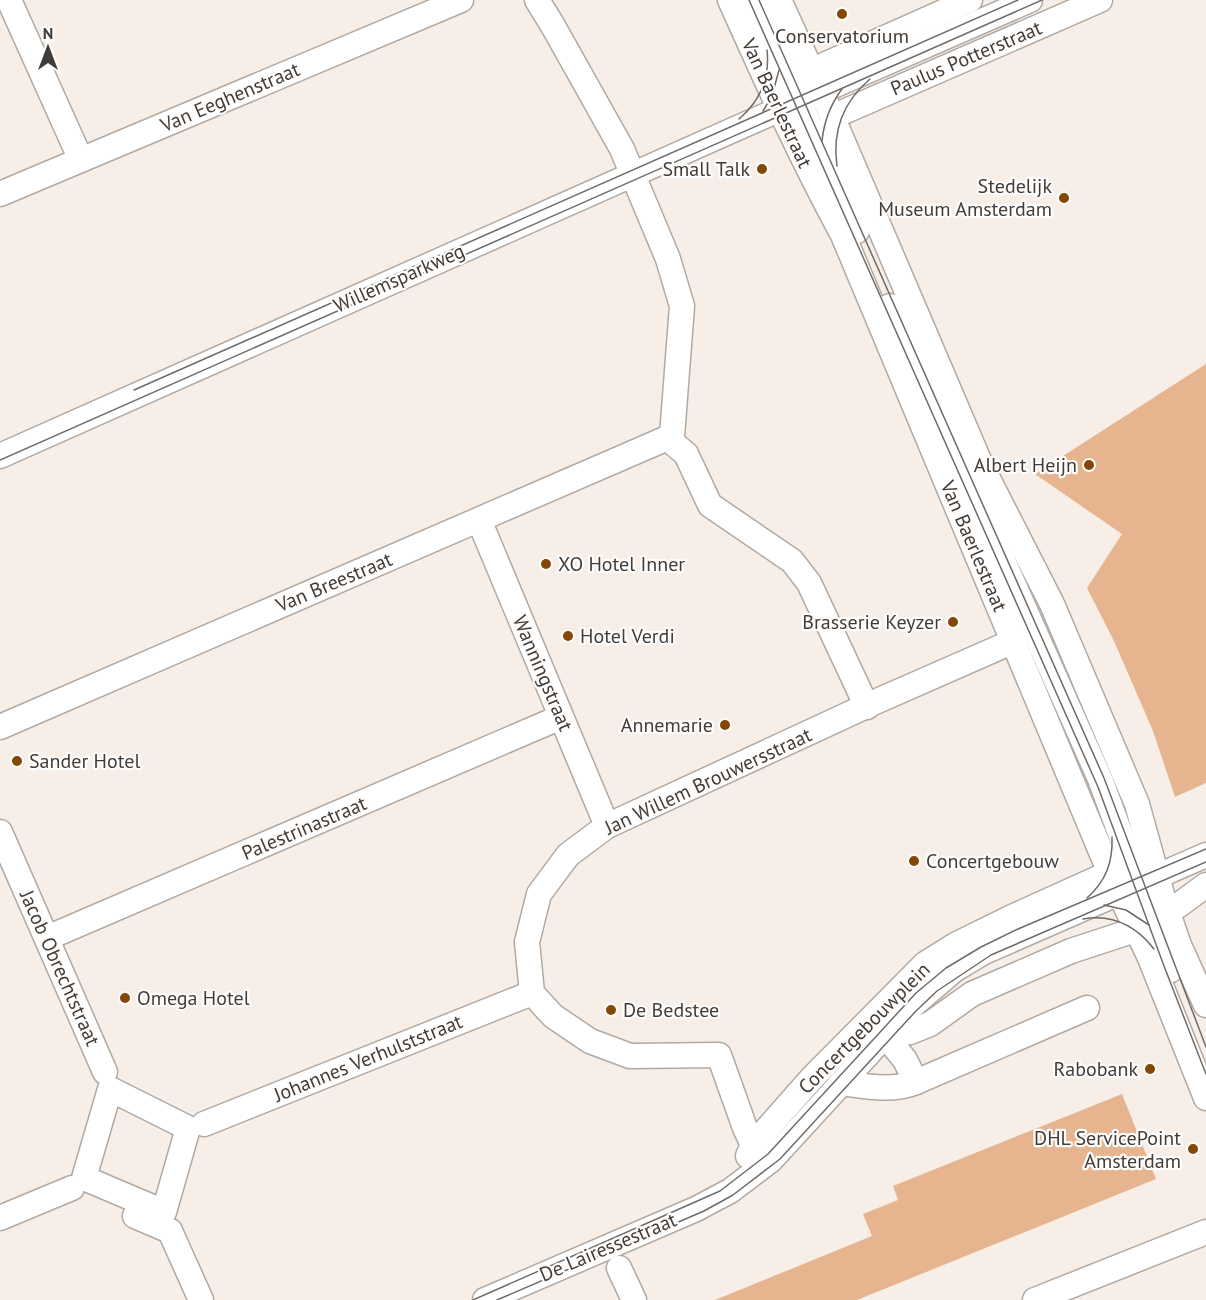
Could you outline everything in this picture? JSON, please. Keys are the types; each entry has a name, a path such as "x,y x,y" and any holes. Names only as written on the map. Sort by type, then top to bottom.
{"street":[{"path":"9,0 81,160"},
{"name":"Van Eeghenstraat","path":"0,194 461,0"},
{"path":"537,0 622,149 668,259 682,306 672,436 667,438 686,454 710,506 792,561 809,583 867,707"},
{"name":"Van Baerlestraat","path":"730,0 794,104 829,168 1100,779 1134,874 1206,1058"},
{"name":"Van Baerlestraat","path":"754,0 794,104 815,184 843,235 1014,641 1134,874 1152,921 1150,957 1206,1098"},
{"name":"Van Baerlestraat","path":"779,0 817,81 981,465 1052,604 1137,804 1134,874"},
{"path":"829,168 827,143 832,117 794,104 817,81 970,0"},
{"name":"Paulus Potterstraat","path":"817,81 1030,0"},
{"name":"Paulus Potterstraat","path":"832,117 1100,0"},
{"name":"Willemsparkweg","path":"0,456 794,104"},
{"name":"Van Breestraat","path":"0,727 667,438"},
{"name":"Wanningstraat","path":"479,519 607,825"},
{"name":"Jan Willem Brouwersstraat","path":"532,993 527,942 539,894 568,855 607,825 1014,641"},
{"name":"Palestrinastraat","path":"47,938 561,717"},
{"name":"Jacob Obrechtstraat","path":"0,832 107,1080"},
{"path":"1134,874 1206,855"},
{"name":"Concertgebouwplein","path":"730,1191 753,1145 812,1078 925,964 957,944 1021,912 1134,874"},
{"name":"Concertgebouwplein","path":"730,1191 771,1160 912,1006 954,970 1134,874"},
{"name":"Concertgebouwplein","path":"885,1035 910,1032 930,1024 972,994 991,985 1071,951 1152,921 1206,885"},
{"name":"Van Baerlestraat","path":"1152,921 1179,945 1206,1005"},
{"path":"532,993 553,1016 590,1041 630,1056 719,1055 753,1145"},
{"name":"Johannes Verhulststraat","path":"204,1124 532,993"},
{"path":"880,1008 885,1035 904,1059 916,1082"},
{"path":"841,1083 877,1087 906,1086 1087,1008"},
{"path":"107,1080 188,1128 164,1212 84,1178 107,1080"},
{"path":"107,1080 204,1124 170,1231 201,1300"},
{"path":"72,1188 107,1080"},
{"path":"0,1218 72,1188 170,1231"},
{"name":"De Lairessestraat","path":"485,1300 696,1209 730,1191"},
{"path":"1035,1300 1206,1232"},
{"path":"619,1268 634,1300"}],"shaded area":[{"path":"1206,364 1206,783 1175,797 1153,731 1114,641 1087,588 1122,534 1035,474"},
{"path":"1122,1094 1156,1179 857,1300 715,1300 872,1236 863,1214 898,1200 893,1186"}],"tram line":[{"path":"749,0 1098,787 1206,1074"},
{"path":"759,0 1104,778 1206,1047"},
{"path":"134,390 1018,0"},
{"path":"0,460 1042,0"},
{"path":"739,119 753,104 762,88 767,70 767,50"},
{"path":"763,111 772,96 779,70"},
{"path":"837,166 836,141 846,107 870,79"},
{"path":"822,141 828,114 842,89"},
{"path":"1087,898 1104,878 1110,863 1112,837"},
{"path":"473,1300 720,1191 768,1154 916,993 946,968 1018,929 1206,849"},
{"path":"497,1300 704,1211 733,1195 780,1159 937,991 991,955 1206,862"},
{"path":"1104,905 1126,910 1149,925"},
{"path":"1083,919 1104,918 1123,924 1139,934 1154,949"}],"place":[{"name":"Conservatorium","path":"842,14"},
{"name":"Small Talk","path":"762,169"},
{"name":"Stedelijk Museum Amsterdam","path":"1064,198"},
{"name":"Albert Heijn","path":"1089,465"},
{"name":"XO Hotel Inner","path":"546,564"},
{"name":"Brasserie Keyzer","path":"953,622"},
{"name":"Hotel Verdi","path":"568,636"},
{"name":"Annemarie","path":"725,725"},
{"name":"Sander Hotel","path":"17,761"},
{"name":"Concertgebouw","path":"914,861"},
{"name":"Omega Hotel","path":"125,998"},
{"name":"De Bedstee","path":"611,1010"},
{"name":"Rabobank","path":"1150,1069"},
{"name":"DHL ServicePoint Amsterdam","path":"1193,1149"}]}
